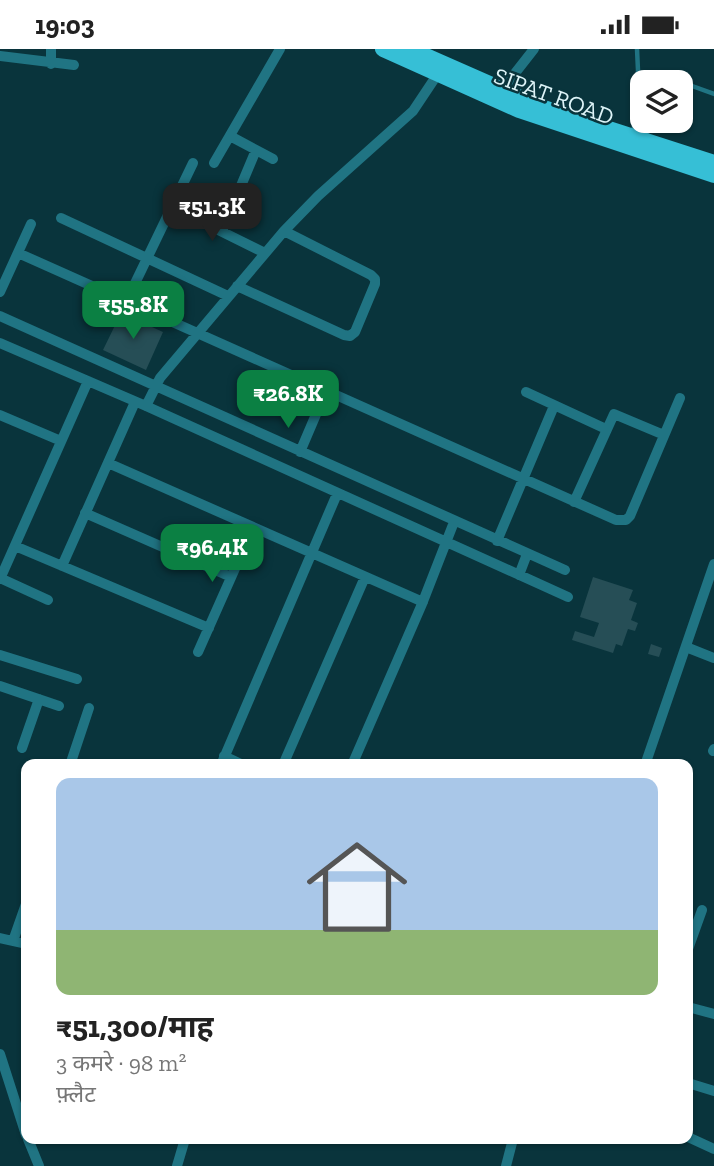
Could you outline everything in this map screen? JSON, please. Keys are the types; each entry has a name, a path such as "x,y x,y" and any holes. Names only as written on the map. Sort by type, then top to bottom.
{"highway":[{"name":"SIPAT ROAD","path":"383,49 437,75 553,123 714,175"},
{"name":"SIPAT ROAD","path":"410,49 544,108 714,163"}],"street":[{"path":"51,49 51,64"},
{"path":"214,163 280,49"},
{"path":"501,91 534,49"},
{"path":"0,56 74,65"},
{"path":"62,566 108,463 140,404 284,231 318,196 413,111 437,75"},
{"path":"230,136 273,159"},
{"path":"222,231 256,150"},
{"path":"126,302 193,163"},
{"path":"172,207 265,253"},
{"path":"61,218 228,296"},
{"path":"0,292 31,225"},
{"path":"237,286 344,335 350,337 355,332 375,285 375,279 284,231"},
{"path":"18,253 616,520 626,520 680,398"},
{"path":"0,316 565,570"},
{"path":"0,343 568,597"},
{"path":"48,600 0,579 88,381"},
{"path":"300,452 326,391"},
{"path":"526,393 606,429"},
{"path":"497,541 554,405"},
{"path":"573,502 614,414 664,435"},
{"path":"0,415 61,441"},
{"path":"108,463 423,602"},
{"path":"224,759 337,494"},
{"path":"85,513 232,577"},
{"path":"355,759 423,602 454,522"},
{"path":"198,652 253,528"},
{"path":"15,546 209,628"},
{"path":"519,575 527,554"},
{"path":"647,759 714,564"},
{"path":"286,759 365,577"},
{"path":"686,647 714,658"},
{"path":"0,655 77,679"},
{"path":"0,687 59,706"},
{"path":"22,748 39,699"},
{"path":"72,759 89,708"},
{"path":"693,935 702,910"},
{"path":"13,941 21,918"},
{"path":"0,938 21,943"},
{"path":"693,1008 714,1014"},
{"path":"0,1054 21,1119"},
{"path":"693,1085 714,1091"},
{"path":"693,1139 714,1149"},
{"path":"30,1144 39,1166"},
{"path":"177,1166 184,1144"},
{"path":"506,1166 512,1144"}],"lane":[{"path":"637,49 639,137"},
{"path":"693,87 714,94"},
{"path":"639,137 642,133"}],"building":[{"path":"121,313 163,332 146,370 103,350"},
{"path":"593,577 633,590 629,600 637,603 631,620 638,623 635,631 628,629 622,646 616,644 613,653 572,640 575,631 594,637 599,623 580,617"},
{"path":"651,644 662,648 659,657 648,654"}]}
